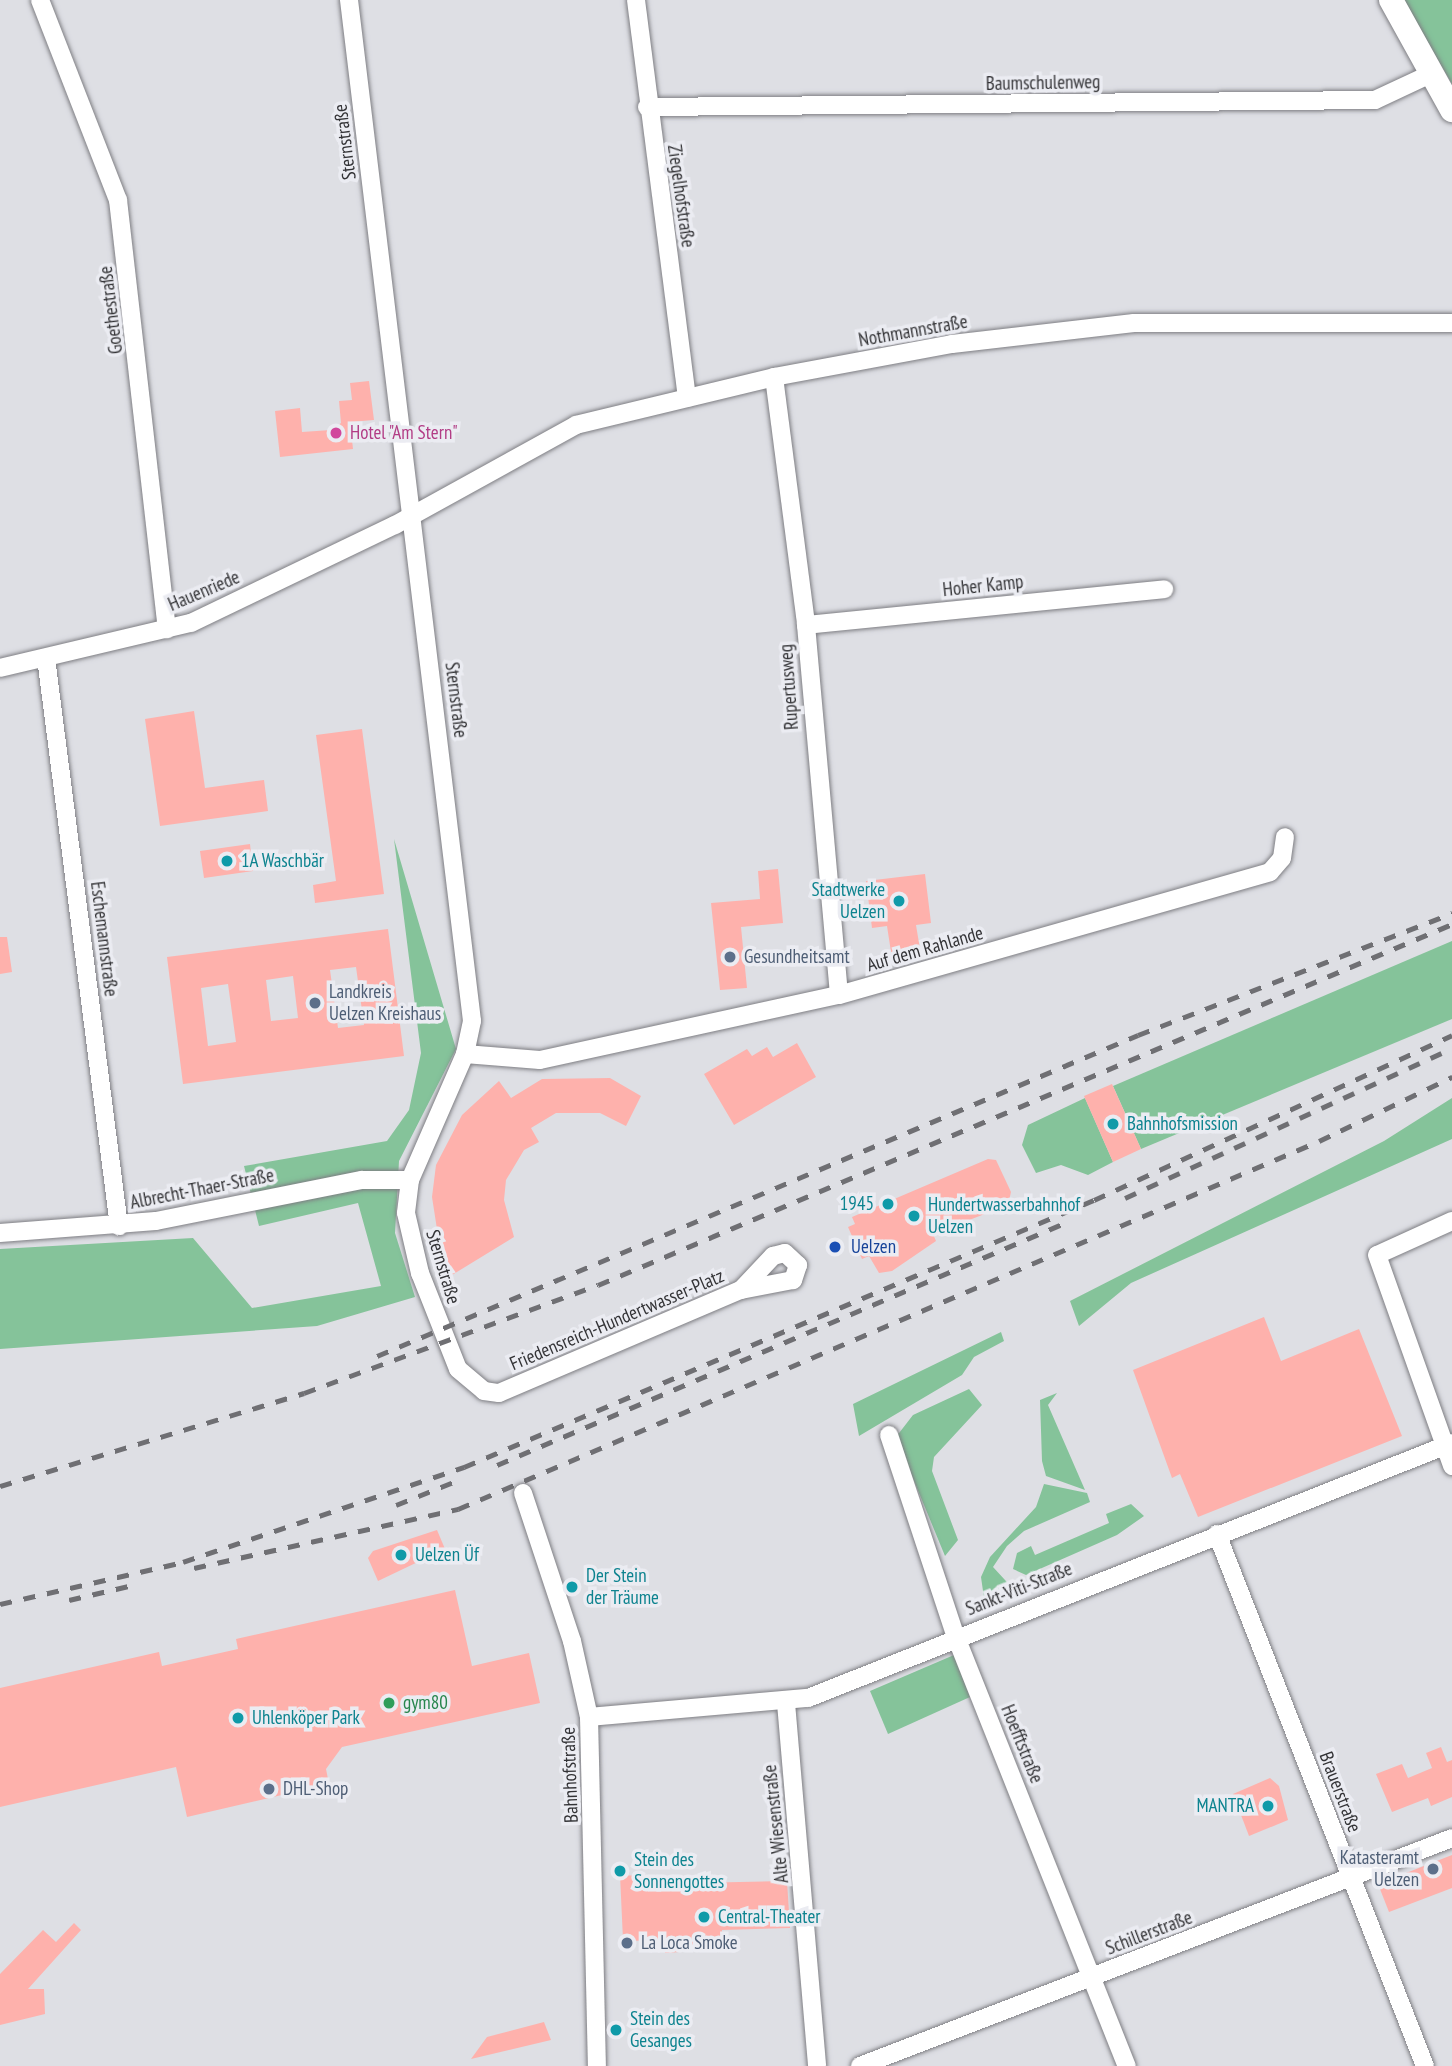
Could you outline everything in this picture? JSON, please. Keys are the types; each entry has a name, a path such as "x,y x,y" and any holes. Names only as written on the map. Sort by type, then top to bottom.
{"main road":[{"path":"1391,0 1452,110"}],"street":[{"name":"Goethestraße","path":"40,0 118,200 167,629"},
{"name":"Sternstraße","path":"349,0 470,978 472,1021 465,1054 410,1180 407,1213 420,1273 454,1362 470,1382"},
{"name":"Ziegelhofstraße","path":"636,0 647,107 687,398"},
{"name":"Baumschulenweg","path":"647,107 1375,100 1433,73"},
{"name":"Nothmannstraße","path":"412,517 540,439 774,377 952,344 1134,323 1452,323"},
{"name":"Rupertusweg","path":"774,377 806,625 839,995"},
{"name":"Hauenriede","path":"0,668 167,629 412,517"},
{"name":"Hoher Kamp","path":"806,625 1164,589"},
{"name":"Eschemannstraße","path":"46,658 119,1226"},
{"name":"Auf dem Rahlande","path":"465,1054 540,1060 839,995 1270,872 1282,858 1285,837"},
{"name":"Albrecht-Thaer-Straße","path":"0,1233 119,1226 362,1180 410,1180"},
{"path":"1452,1221 1377,1255 1448,1445 1452,1466"},
{"name":"Friedensreich-Hundertwasser-Platz","path":"470,1382 499,1393 741,1290"},
{"name":"Hoefftstraße","path":"889,1435 957,1637 1128,2066"},
{"name":"Sankt-Viti-Straße","path":"589,1717 615,1710 786,1703 1448,1445"},
{"name":"Bahnhofstraße","path":"523,1493 572,1641 589,1717 597,2066"},
{"name":"Brauerstraße","path":"1217,1534 1425,2066"},
{"name":"Alte Wiesenstraße","path":"786,1703 817,2066"},
{"name":"Schillerstraße","path":"860,2066 1452,1838"}],"green space":[{"path":"1403,0 1452,0 1452,84"},
{"path":"394,839 456,1049 399,1161 395,1233 415,1297 317,1326 0,1349 0,1249 193,1238 252,1308 381,1286 358,1203 259,1226 244,1166 387,1141 409,1110 421,1053"},
{"path":"1452,941 1452,1019 1141,1149 1113,1086"},
{"path":"1085,1098 1113,1162 1088,1175 1061,1165 1036,1173 1022,1145 1028,1125"},
{"path":"1452,1098 1452,1139 1131,1283 1079,1326 1070,1301 1384,1141"},
{"path":"1001,1332 1004,1341 974,1357 962,1375 859,1436 853,1404"},
{"path":"969,1389 982,1405 934,1457 932,1471 958,1540 945,1556 896,1437 913,1415"},
{"path":"1057,1393 1048,1405 1085,1490 1046,1476 1042,1461 1040,1400"},
{"path":"1044,1484 1087,1493 1090,1502 1024,1531 1007,1546 993,1567 1017,1593 985,1605 981,1577 990,1557 1036,1507"},
{"path":"1131,1504 1144,1516 1117,1535 1026,1575 1013,1569 1017,1553 1031,1546 1035,1555 1109,1523 1106,1514"},
{"path":"954,1655 970,1697 888,1734 870,1691"}],"building":[{"name":"Hotel \"Am Stern\"","path":"369,381 374,420 350,422 353,449 280,457 275,411 300,408 302,432 331,430 341,423 339,401 352,400 350,383"},
{"path":"194,711 205,788 264,780 268,811 160,826 145,719"},
{"path":"362,729 384,894 315,903 313,885 336,881 316,735"},
{"name":"1A Waschbär","path":"250,844 253,871 204,878 200,851"},
{"name":"Gesundheitsamt","path":"778,869 783,923 741,927 747,988 720,990 711,903 760,899 758,871"},
{"name":"Stadtwerke Uelzen","path":"925,874 931,923 916,925 920,949 891,952 887,926 872,928 866,881"},
{"name":"Landkreis Uelzen Kreishaus","path":"388,929 404,1056 183,1084 167,957","holes":["356,967 364,1025 338,1028 330,970","293,976 298,1018 271,1021 266,980","228,984 236,1042 208,1046 201,988"]},
{"path":"0,937 7,937 12,972 0,974"},
{"path":"797,1043 816,1077 734,1125 704,1074 747,1049 752,1056 767,1047 773,1057"},
{"path":"610,1078 641,1096 626,1126 600,1113 556,1113 531,1128 539,1142 524,1150 506,1180 504,1200 514,1237 452,1275 441,1255 432,1197 436,1165 462,1115 499,1081 511,1098 542,1079"},
{"name":"Bahnhofsmission","path":"1112,1084 1141,1149 1113,1162 1084,1096"},
{"name":"Hundertwasserbahnhof Uelzen","path":"988,1159 996,1160 1011,1192 1008,1205 933,1234 936,1241 892,1271 879,1273 869,1256 862,1259 848,1227 855,1224 852,1217"},
{"path":"1264,1317 1281,1361 1359,1329 1402,1436 1198,1517 1180,1474 1172,1478 1133,1370"},
{"name":"Uelzen Üf","path":"437,1530 445,1549 378,1581 368,1558 373,1551"},
{"name":"Uhlenköper Park","path":"455,1590 472,1666 529,1653 540,1703 342,1747 326,1769 329,1784 187,1817 176,1767 0,1807 0,1688 159,1652 162,1666 238,1649 236,1639"},
{"path":"1441,1747 1447,1762 1452,1760 1452,1797 1431,1806 1428,1798 1392,1812 1376,1774 1402,1764 1408,1778 1432,1768 1426,1753"},
{"name":"MANTRA","path":"1270,1778 1279,1786 1288,1820 1249,1836 1233,1794"},
{"name":"Katasteramt Uelzen","path":"1452,1855 1452,1888 1389,1912 1378,1884"},
{"name":"Central-Theater","path":"620,1875 642,1876 643,1884 787,1881 790,1928 722,1930 723,1949 665,1953 665,1942 623,1940"},
{"path":"74,1923 81,1930 28,1989 44,1989 45,2014 0,2025 0,1974 43,1930 56,1942"},
{"path":"544,2022 551,2040 471,2059 487,2037"}],"railway":[{"path":"377,1356 1138,1035 1452,913"},
{"path":"0,1486 304,1393 598,1285 1452,924"},
{"path":"0,1604 183,1562 464,1467 1094,1200 1452,1035"},
{"path":"1125,1198 1452,1048"},
{"path":"194,1568 458,1509 1319,1141 1452,1077"},
{"path":"497,1465 1067,1222"},
{"path":"396,1505 461,1479"},
{"path":"69,1600 137,1584"}],"place":[{"name":"Hotel \"Am Stern\"","path":"336,433"},
{"name":"1A Waschbär","path":"227,861"},
{"name":"Stadtwerke Uelzen","path":"899,901"},
{"name":"Gesundheitsamt","path":"730,957"},
{"name":"Landkreis Uelzen Kreishaus","path":"315,1003"},
{"name":"Bahnhofsmission","path":"1113,1124"},
{"name":"1945","path":"888,1204"},
{"name":"Hundertwasserbahnhof Uelzen","path":"914,1216"},
{"name":"Uelzen","path":"835,1247"},
{"name":"Uelzen Üf","path":"401,1555"},
{"name":"Der Stein der Träume","path":"572,1587"},
{"name":"gym80","path":"389,1703"},
{"name":"Uhlenköper Park","path":"238,1718"},
{"name":"DHL-Shop","path":"269,1789"},
{"name":"MANTRA","path":"1268,1806"},
{"name":"Katasteramt Uelzen","path":"1433,1869"},
{"name":"Stein des Sonnengottes","path":"620,1871"},
{"name":"Central-Theater","path":"704,1917"},
{"name":"La Loca Smoke","path":"627,1943"},
{"name":"Stein des Gesanges","path":"616,2030"}]}
